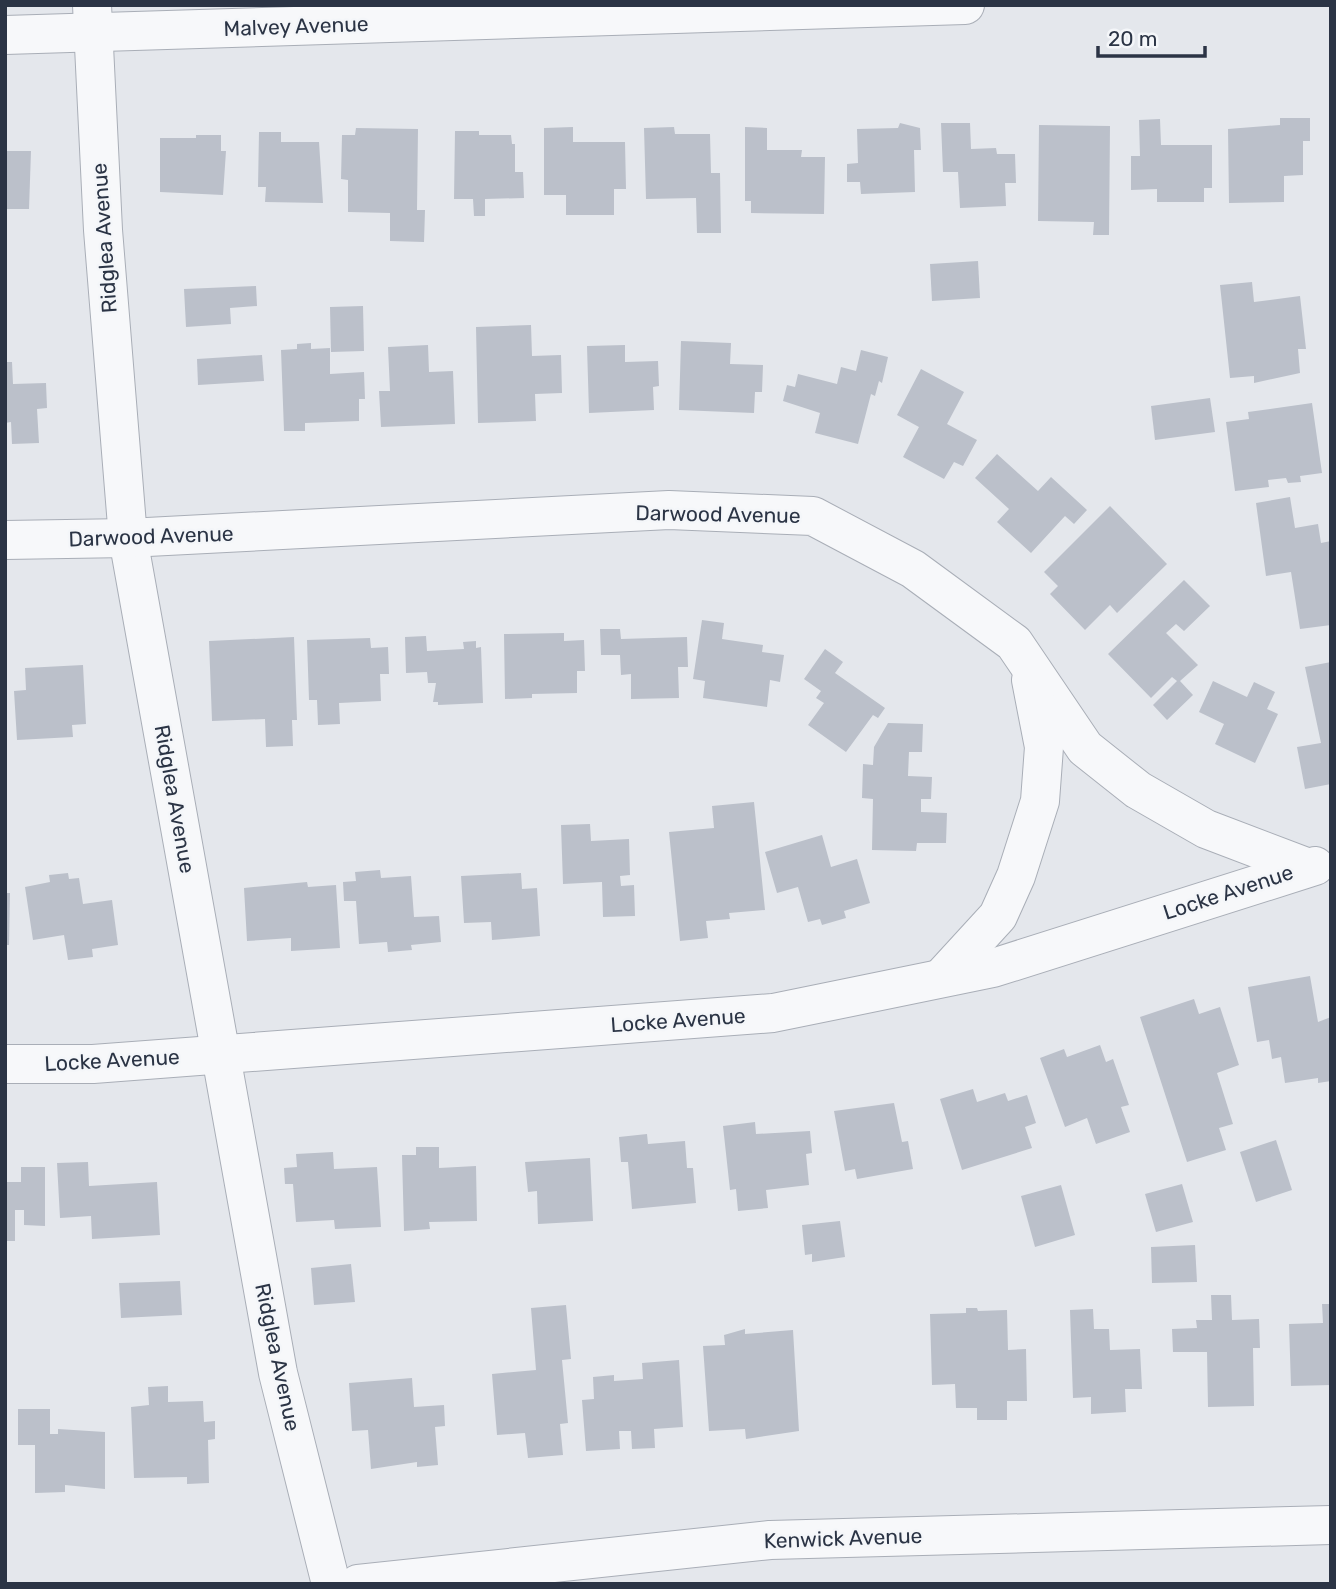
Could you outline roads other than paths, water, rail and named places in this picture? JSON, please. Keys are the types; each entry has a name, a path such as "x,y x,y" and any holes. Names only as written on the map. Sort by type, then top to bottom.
{"street":[{"name":"Malvey Avenue","path":"5,36 92,19 965,5"},
{"name":"Ridglea Avenue","path":"92,19 103,230 128,538 278,1373 331,1584"},
{"name":"Darwood Avenue","path":"5,540 128,538 669,510 813,516 913,569 1014,643 1085,748 1138,790 1206,829 1318,866"},
{"path":"943,976 998,916 1016,876 1040,801 1044,747 1029,668"},
{"name":"Locke Avenue","path":"5,1064 93,1064 773,1013 943,976 993,968 1318,866"},
{"name":"Kenwick Avenue","path":"358,1584 770,1540 1331,1525"}]}
